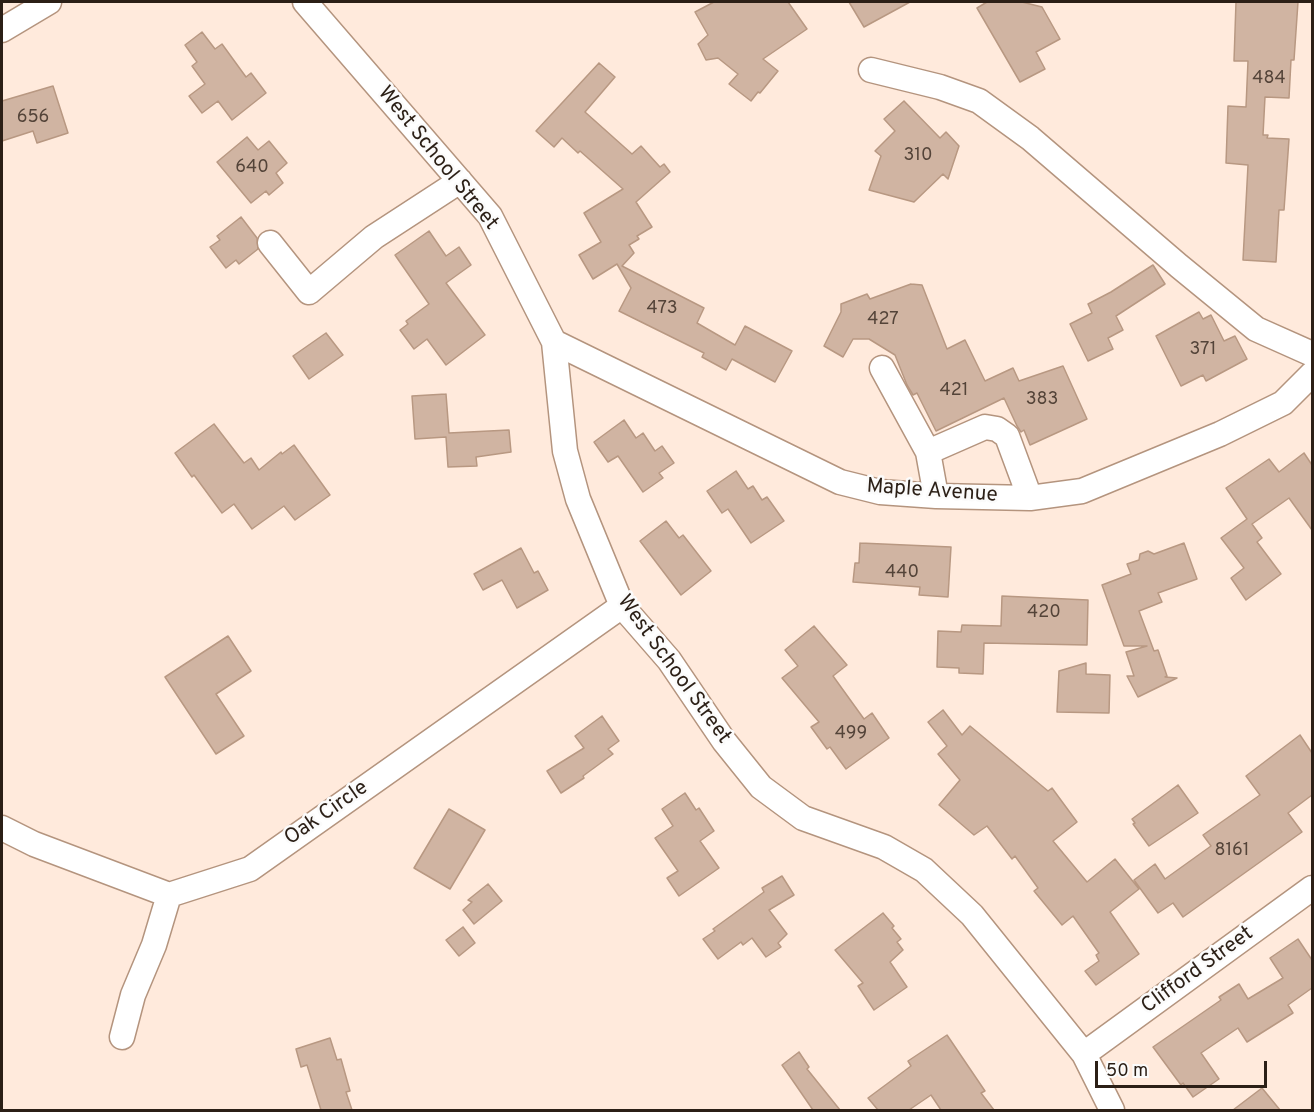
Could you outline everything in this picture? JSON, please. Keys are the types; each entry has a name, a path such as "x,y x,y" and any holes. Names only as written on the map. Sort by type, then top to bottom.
{"street":[{"path":"2,30 49,2"},
{"name":"West School Street","path":"305,2 489,216 554,342 565,451 578,499 622,606 669,660 724,741 761,787 803,818 884,847 924,870 972,915 1084,1054 1112,1110"},
{"path":"871,70 940,87 979,101 1030,138 1256,329 1312,354"},
{"path":"270,243 309,291 374,237 459,181"},
{"name":"Maple Avenue","path":"554,342 840,482 880,492 936,496 1030,498 1082,491 1220,434 1283,403 1312,374"},
{"path":"882,368 928,452 936,496"},
{"path":"928,452 985,427 997,429 1007,436 1030,498"},
{"name":"Oak Circle","path":"169,896 250,869 622,606"},
{"path":"2,828 34,844 169,896 154,945 133,995 122,1037"},
{"name":"Clifford Street","path":"1084,1054 1312,888"}],"building":[{"path":"714,2 788,2 807,29 763,59 778,71 751,101 729,84 738,74 718,58 706,60 698,44 708,35 695,12"},
{"path":"849,2 910,2 864,27"},
{"path":"987,2 1022,2 1042,7 1060,39 1036,52 1045,69 1020,82 977,8"},
{"path":"1236,2 1298,2 1289,98 1265,97 1263,135 1268,135 1267,138 1289,139 1284,210 1279,210 1276,262 1243,260 1248,165 1226,163 1228,106 1246,107 1248,61 1234,61"},
{"path":"202,32 215,49 222,44 246,77 251,73 266,93 232,120 218,101 202,113 189,96 205,84 192,66 197,62 185,45"},
{"path":"599,63 615,77 585,112 632,154 641,146 660,167 664,164 670,172 636,202 652,227 637,236 639,239 629,245 634,253 622,266 704,308 697,323 735,345 745,326 792,351 775,382 732,359 726,370 702,357 704,353 619,311 631,288 617,264 593,279 579,255 601,242 584,213 623,189 562,138 554,147 536,131"},
{"path":"53,86 68,133 37,143 33,131 2,141 2,101"},
{"path":"904,101 940,138 946,132 959,146 948,179 943,174 914,202 869,190 881,156 875,151 895,131 884,119"},
{"path":"247,137 258,150 269,141 287,163 276,173 283,183 269,195 266,191 251,203 217,162"},
{"path":"241,217 257,238 258,249 239,264 236,260 226,268 210,247 220,240 217,236"},
{"path":"429,231 446,256 459,247 471,265 446,283 485,335 446,365 427,339 414,349 400,330 408,324 406,321 429,304 395,255"},
{"path":"1153,265 1165,284 1116,316 1123,330 1108,338 1113,349 1088,361 1070,324 1092,313 1088,304"},
{"path":"911,284 922,285 947,349 965,340 985,381 1013,368 1019,381 1063,366 1087,419 1030,445 1024,430 1021,432 1017,426 1004,398 936,431 917,393 913,395 907,385 895,355 869,339 853,339 843,357 824,346 841,312 841,304 867,294 870,299"},
{"path":"1199,312 1203,319 1211,315 1224,341 1235,336 1247,359 1206,381 1203,375 1181,386 1156,336"},
{"path":"326,333 343,355 309,379 293,356"},
{"path":"446,394 449,433 509,430 511,452 476,457 477,466 448,467 446,437 415,439 412,396"},
{"path":"624,420 636,438 643,433 655,451 662,446 674,463 659,473 663,478 643,492 618,456 608,462 594,442"},
{"path":"214,424 244,463 251,458 259,470 281,452 282,454 294,445 330,495 295,520 284,506 252,529 234,504 222,513 175,453"},
{"path":"1304,453 1312,465 1312,530 1289,498 1252,524 1262,538 1257,542 1281,574 1246,600 1231,578 1244,568 1221,538 1247,519 1226,488 1269,459 1279,472"},
{"path":"736,471 748,489 753,486 762,500 767,497 784,521 751,543 728,509 722,513 707,491"},
{"path":"666,521 679,538 683,535 711,571 681,595 640,541"},
{"path":"860,543 951,547 948,597 919,595 920,587 853,582 855,563 859,563"},
{"path":"1184,543 1197,579 1158,593 1162,602 1139,611 1154,651 1158,650 1167,676 1165,677 1177,678 1138,697 1127,676 1134,676 1126,652 1147,646 1124,646 1102,585 1131,574 1127,564 1139,560 1140,554 1148,551 1154,554"},
{"path":"521,548 534,573 538,571 548,590 517,608 502,580 483,590 474,574"},
{"path":"1002,596 1088,600 1087,645 984,643 983,674 959,673 959,668 937,667 938,631 961,632 962,625 1001,626"},
{"path":"814,626 847,665 833,676 864,719 872,713 889,738 846,769 811,727 819,722 782,678 798,666 785,650"},
{"path":"228,636 251,671 216,694 244,736 216,754 165,677"},
{"path":"1086,663 1086,674 1110,675 1109,713 1057,712 1059,671"},
{"path":"943,710 962,735 970,726 1048,791 1052,788 1077,822 1053,841 1087,882 1115,859 1139,889 1110,912 1139,954 1096,985 1085,971 1099,961 1096,955 1099,953 1073,916 1062,925 1034,891 1038,888 1015,856 1012,859 987,826 974,835 939,805 960,780 938,754 947,746 928,722"},
{"path":"602,716 619,741 608,749 613,754 583,776 584,778 561,793 547,771 584,748 575,736"},
{"path":"1300,735 1312,753 1312,795 1288,813 1302,832 1183,917 1173,903 1158,913 1134,880 1155,864 1165,879 1211,846 1203,835 1260,795 1246,776"},
{"path":"1178,785 1198,813 1149,846 1133,824 1135,823 1132,819"},
{"path":"685,793 696,810 699,808 714,831 700,841 719,868 679,896 667,878 678,871 655,838 673,826 662,809"},
{"path":"449,809 485,830 450,889 414,868"},
{"path":"782,876 794,895 769,910 787,934 778,943 781,947 766,957 752,938 743,945 741,942 718,959 703,939 715,931 713,929 764,892 762,888"},
{"path":"488,884 502,901 474,924 463,910 472,902 468,900"},
{"path":"883,913 901,939 897,942 903,950 890,962 907,987 874,1010 858,986 863,983 835,950"},
{"path":"463,927 475,943 459,956 446,940"},
{"path":"1298,939 1312,960 1312,988 1288,1005 1293,1013 1247,1042 1238,1028 1201,1053 1219,1079 1193,1097 1183,1083 1181,1085 1153,1047 1221,1000 1219,997 1239,984 1248,999 1283,978 1270,958"},
{"path":"947,1035 985,1091 981,1093 994,1110 941,1110 931,1095 909,1110 878,1110 868,1098 911,1066 908,1061"},
{"path":"330,1038 337,1060 341,1059 350,1091 346,1092 352,1110 321,1110 307,1065 301,1067 296,1049"},
{"path":"799,1052 809,1067 807,1069 840,1110 813,1110 782,1065"},
{"path":"1262,1088 1280,1110 1233,1110"}]}
